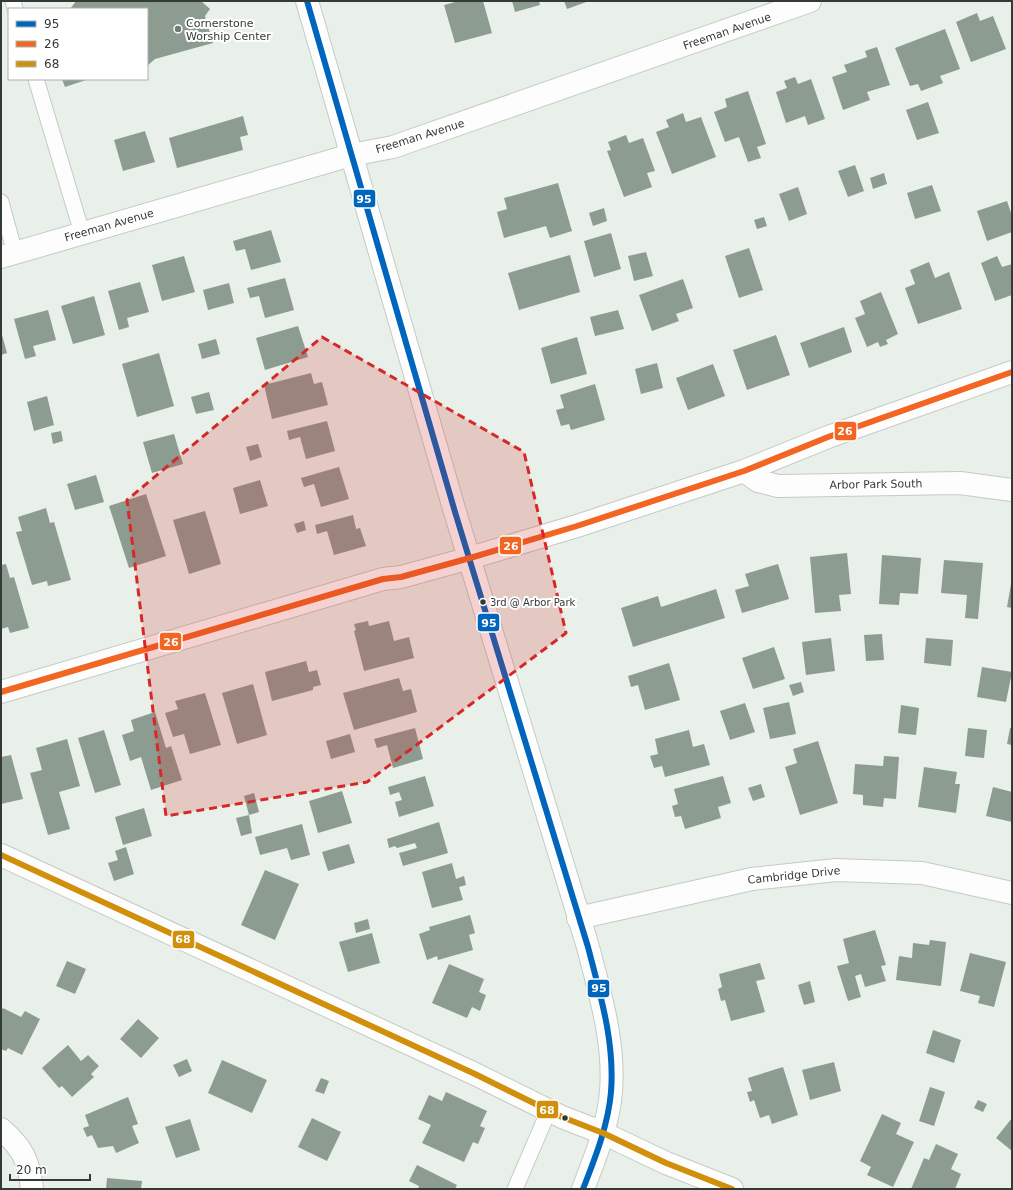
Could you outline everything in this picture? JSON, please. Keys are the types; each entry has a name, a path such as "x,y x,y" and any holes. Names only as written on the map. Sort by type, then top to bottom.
{"street":[{"path":"307,1 455,512 602,1000 611,1053 611,1093 603,1133 583,1189"},
{"name":"Freeman Avenue","path":"8,255 351,155 394,147 810,1"},
{"path":"1,692 383,579 401,577 577,526 744,471 828,437 1012,372"},
{"name":"Arbor Park South","path":"744,471 758,481 778,486 960,483 1012,490"},
{"path":"1,855 549,1110 603,1133 666,1163 732,1189"},
{"name":"Cambridge Drive","path":"578,918 752,879 836,870 922,873 1012,893"},
{"path":"1,1129 12,1139 27,1161 32,1189"}],"lane":[{"path":"36,80 82,233"},
{"path":"1,202 8,255"},
{"path":"515,1189 549,1110"}],"highlighted area":[{"path":"322,337 524,452 566,633 367,782 166,816 127,500"}],"building":[{"name":"Cornerstone Worship Center","path":"76,1 201,1 210,9 205,16 213,43 155,59 148,65 148,8 71,8"},
{"path":"459,1 483,1 492,33 455,43 444,5"},
{"path":"512,1 539,1 540,5 515,12"},
{"path":"564,1 589,1 567,9"},
{"path":"977,13 980,21 993,16 1006,49 971,62 956,22"},
{"path":"945,29 960,69 940,76 943,83 921,91 918,84 910,86 895,48"},
{"path":"877,47 890,85 867,92 870,100 843,110 832,77 847,72 844,65 867,57 865,51"},
{"path":"795,77 798,84 811,79 825,119 808,125 805,116 786,123 776,92 787,88 784,81"},
{"path":"62,80 86,80 65,87"},
{"path":"748,91 766,144 757,147 761,158 748,162 739,137 725,142 714,112 727,107 725,99"},
{"path":"928,102 939,133 917,140 906,110"},
{"path":"683,113 686,122 701,117 716,157 672,174 656,132 669,127 666,120"},
{"path":"243,116 248,135 240,137 243,150 177,168 169,138"},
{"path":"145,131 155,162 123,171 114,140"},
{"path":"626,135 629,143 643,138 655,171 647,173 652,187 624,197 607,151 611,150 608,142"},
{"path":"855,165 864,191 848,197 838,171"},
{"path":"884,173 887,184 873,189 870,178"},
{"path":"558,183 572,231 550,238 546,226 504,238 497,212 507,209 504,198"},
{"path":"932,185 941,211 915,219 907,193"},
{"path":"798,187 807,214 789,221 779,194"},
{"path":"1007,201 1012,216 1012,232 987,241 977,211"},
{"path":"604,208 607,221 593,226 589,213"},
{"path":"764,217 767,226 757,229 754,220"},
{"path":"271,230 281,262 251,270 245,249 236,251 233,241"},
{"path":"611,233 621,269 594,277 584,241"},
{"path":"749,248 763,290 739,298 725,256"},
{"path":"646,252 653,276 634,281 628,256"},
{"path":"570,255 580,292 519,310 508,273"},
{"path":"184,256 195,292 162,301 152,265"},
{"path":"997,256 1002,267 1012,264 1012,295 995,301 981,263"},
{"path":"929,262 935,278 949,272 962,309 918,324 905,288 915,284 910,270"},
{"path":"285,278 294,310 265,318 259,296 250,298 247,288"},
{"path":"683,279 693,308 676,314 679,321 652,331 639,295"},
{"path":"140,282 149,312 127,318 129,327 119,330 108,291"},
{"path":"229,283 234,303 208,310 203,290"},
{"path":"881,292 898,334 886,340 888,344 880,347 878,342 867,347 855,318 865,314 860,301"},
{"path":"94,296 105,335 73,344 61,306"},
{"path":"48,310 56,340 33,346 36,356 25,359 14,319"},
{"path":"618,310 624,329 595,336 590,317"},
{"path":"298,326 308,357 265,370 256,338"},
{"path":"844,327 852,352 809,368 800,343"},
{"path":"1,331 7,353 1,355"},
{"path":"776,335 790,375 747,390 733,350"},
{"path":"577,337 587,374 551,384 541,348"},
{"path":"216,339 220,354 202,359 198,344"},
{"path":"159,353 174,406 137,417 122,364"},
{"path":"657,363 663,388 641,394 635,369"},
{"path":"713,364 725,396 688,410 676,378"},
{"path":"311,373 314,384 322,382 328,405 272,419 264,385"},
{"path":"595,384 605,420 571,430 569,424 561,426 556,410 564,408 560,395"},
{"path":"209,392 214,410 196,414 191,397"},
{"path":"47,396 54,425 34,431 27,402"},
{"path":"327,421 335,451 306,459 300,437 289,440 287,431"},
{"path":"61,431 63,441 53,444 51,433"},
{"path":"174,434 183,464 152,473 143,442"},
{"path":"258,444 262,457 250,461 246,447"},
{"path":"339,467 349,499 321,507 314,484 304,487 301,478"},
{"path":"96,475 104,502 75,510 67,484"},
{"path":"260,480 268,506 240,514 233,488"},
{"path":"146,494 166,556 129,568 109,506"},
{"path":"46,508 50,523 54,522 71,580 48,586 47,581 32,585 16,532 22,531 18,517"},
{"path":"205,511 221,564 189,574 173,520"},
{"path":"353,515 356,529 360,528 366,546 334,555 327,531 317,534 315,525"},
{"path":"304,521 306,530 297,533 294,524"},
{"path":"847,553 851,594 839,595 841,611 815,613 810,557"},
{"path":"882,555 921,558 918,594 900,593 899,605 879,604"},
{"path":"944,560 983,563 978,619 965,618 967,595 941,593"},
{"path":"6,564 10,578 14,577 29,628 10,633 8,627 1,629 1,565"},
{"path":"778,564 789,599 742,613 735,590 749,586 745,574"},
{"path":"1012,584 1012,608 1007,607"},
{"path":"716,589 725,618 633,647 621,608 658,596 661,607"},
{"path":"368,621 369,626 389,621 394,641 409,637 414,658 364,671 354,631 356,630 354,624"},
{"path":"882,634 884,660 866,661 864,635"},
{"path":"831,638 835,671 806,675 802,642"},
{"path":"926,638 953,640 951,666 924,663"},
{"path":"774,647 785,679 753,689 742,658"},
{"path":"306,661 309,672 317,670 321,685 313,687 313,690 272,701 265,672"},
{"path":"669,663 680,700 645,710 638,685 631,687 628,676"},
{"path":"982,667 1012,672 1006,702 977,697"},
{"path":"399,678 403,691 411,689 417,712 354,730 343,693"},
{"path":"801,682 804,692 793,696 789,685"},
{"path":"253,684 267,735 237,744 222,693"},
{"path":"205,693 221,745 190,754 184,734 173,737 165,713 178,709 175,701"},
{"path":"789,702 796,734 770,739 763,708"},
{"path":"745,703 755,732 730,740 720,711"},
{"path":"901,705 919,708 916,735 898,733"},
{"path":"155,712 166,748 171,746 182,780 151,790 141,757 130,761 122,735 134,731 131,720"},
{"path":"415,728 423,759 393,768 387,745 377,748 374,739"},
{"path":"968,728 987,730 984,758 965,756"},
{"path":"1010,728 1012,728 1012,745 1007,744"},
{"path":"104,730 121,785 95,793 78,738"},
{"path":"689,730 693,747 704,744 710,765 665,777 662,766 654,768 650,756 658,754 655,739"},
{"path":"350,734 355,752 331,759 326,741"},
{"path":"67,739 80,786 59,792 70,829 48,835 30,773 42,770 36,748"},
{"path":"818,741 838,803 800,815 785,767 797,763 793,749"},
{"path":"11,755 23,799 1,804 1,757"},
{"path":"884,756 899,757 896,799 884,798 883,807 863,805 863,795 853,794 855,764 883,766"},
{"path":"924,767 957,772 955,784 960,784 956,813 918,807"},
{"path":"425,776 434,806 399,817 395,802 402,800 399,792 390,795 388,787"},
{"path":"723,776 731,803 718,807 721,818 685,829 681,816 675,817 672,806 678,804 674,789"},
{"path":"761,784 765,797 753,801 748,788"},
{"path":"993,787 1012,792 1012,822 986,816"},
{"path":"342,791 352,823 318,833 309,801"},
{"path":"254,793 259,812 249,815 244,796"},
{"path":"144,808 152,836 123,845 115,817"},
{"path":"249,815 252,833 241,836 236,818"},
{"path":"439,822 448,853 403,866 399,853 417,848 415,843 397,848 395,846 389,848 387,839"},
{"path":"302,824 310,855 291,860 287,848 260,855 255,837"},
{"path":"349,844 355,863 328,871 322,852"},
{"path":"126,847 134,874 114,881 108,863 118,860 115,851"},
{"path":"452,863 456,879 464,876 466,885 459,887 463,900 432,908 422,872"},
{"path":"265,870 299,884 275,940 241,925"},
{"path":"470,915 475,933 469,935 473,950 438,960 437,956 427,960 419,934 430,930 429,927"},
{"path":"368,919 370,929 356,933 354,923"},
{"path":"875,930 886,965 881,966 886,981 865,987 861,974 855,976 861,997 848,1001 837,966 849,963 843,939"},
{"path":"372,933 380,963 348,972 339,942"},
{"path":"930,940 946,942 941,986 896,980 899,956 912,958 913,943 929,945"},
{"path":"970,953 1006,962 994,1007 978,1003 980,996 960,991"},
{"path":"67,961 86,969 75,994 56,986"},
{"path":"760,963 765,979 756,981 765,1012 731,1021 725,1000 721,1001 718,989 722,987 719,974"},
{"path":"449,964 484,979 479,992 486,995 480,1011 472,1007 467,1018 432,1003"},
{"path":"810,981 815,1002 804,1005 798,985"},
{"path":"3,1008 21,1017 25,1011 40,1019 22,1055 8,1048 6,1051 1,1049 1,1011"},
{"path":"138,1019 159,1038 141,1058 120,1039"},
{"path":"933,1030 961,1040 954,1063 926,1053"},
{"path":"68,1045 81,1061 88,1055 99,1066 91,1074 94,1077 72,1097 62,1086 59,1088 42,1068"},
{"path":"187,1059 192,1071 179,1077 173,1065"},
{"path":"222,1060 267,1080 252,1113 208,1093"},
{"path":"834,1062 841,1091 810,1100 802,1070"},
{"path":"783,1067 798,1115 772,1124 769,1115 760,1118 754,1100 750,1102 747,1092 752,1091 748,1078"},
{"path":"321,1078 329,1081 324,1094 315,1091"},
{"path":"930,1087 945,1092 934,1126 919,1121"},
{"path":"446,1092 487,1111 480,1126 485,1128 478,1144 473,1142 464,1162 422,1143 431,1125 418,1119 429,1095 442,1101"},
{"path":"128,1097 138,1124 132,1126 139,1143 116,1153 113,1146 98,1148 92,1135 87,1137 83,1128 89,1126 85,1115"},
{"path":"978,1100 987,1104 983,1112 974,1108"},
{"path":"882,1114 901,1123 896,1134 914,1142 893,1187 867,1175 871,1167 860,1161"},
{"path":"312,1118 341,1132 327,1161 298,1147"},
{"path":"1012,1118 1012,1151 996,1138"},
{"path":"190,1119 200,1150 176,1158 165,1127"},
{"path":"936,1144 958,1154 951,1169 961,1174 955,1189 911,1189 924,1158 929,1160"},
{"path":"417,1165 457,1185 455,1189 418,1189 419,1186 409,1181"},
{"path":"107,1178 142,1181 141,1189 106,1189"}],"transit line":[{"name":"95","path":"307,1 455,512 588,947 602,1000 611,1055 611,1092 604,1129 583,1189"},
{"name":"26","path":"1,692 383,579 401,577 577,526 744,471 828,437 1012,372"},
{"name":"68","path":"1,855 475,1074 562,1117 603,1133 666,1163 732,1189"}],"place":[{"name":"Cornerstone Worship Center","path":"178,29"},
{"name":"3rd @ Arbor Park","path":"483,602"}]}
